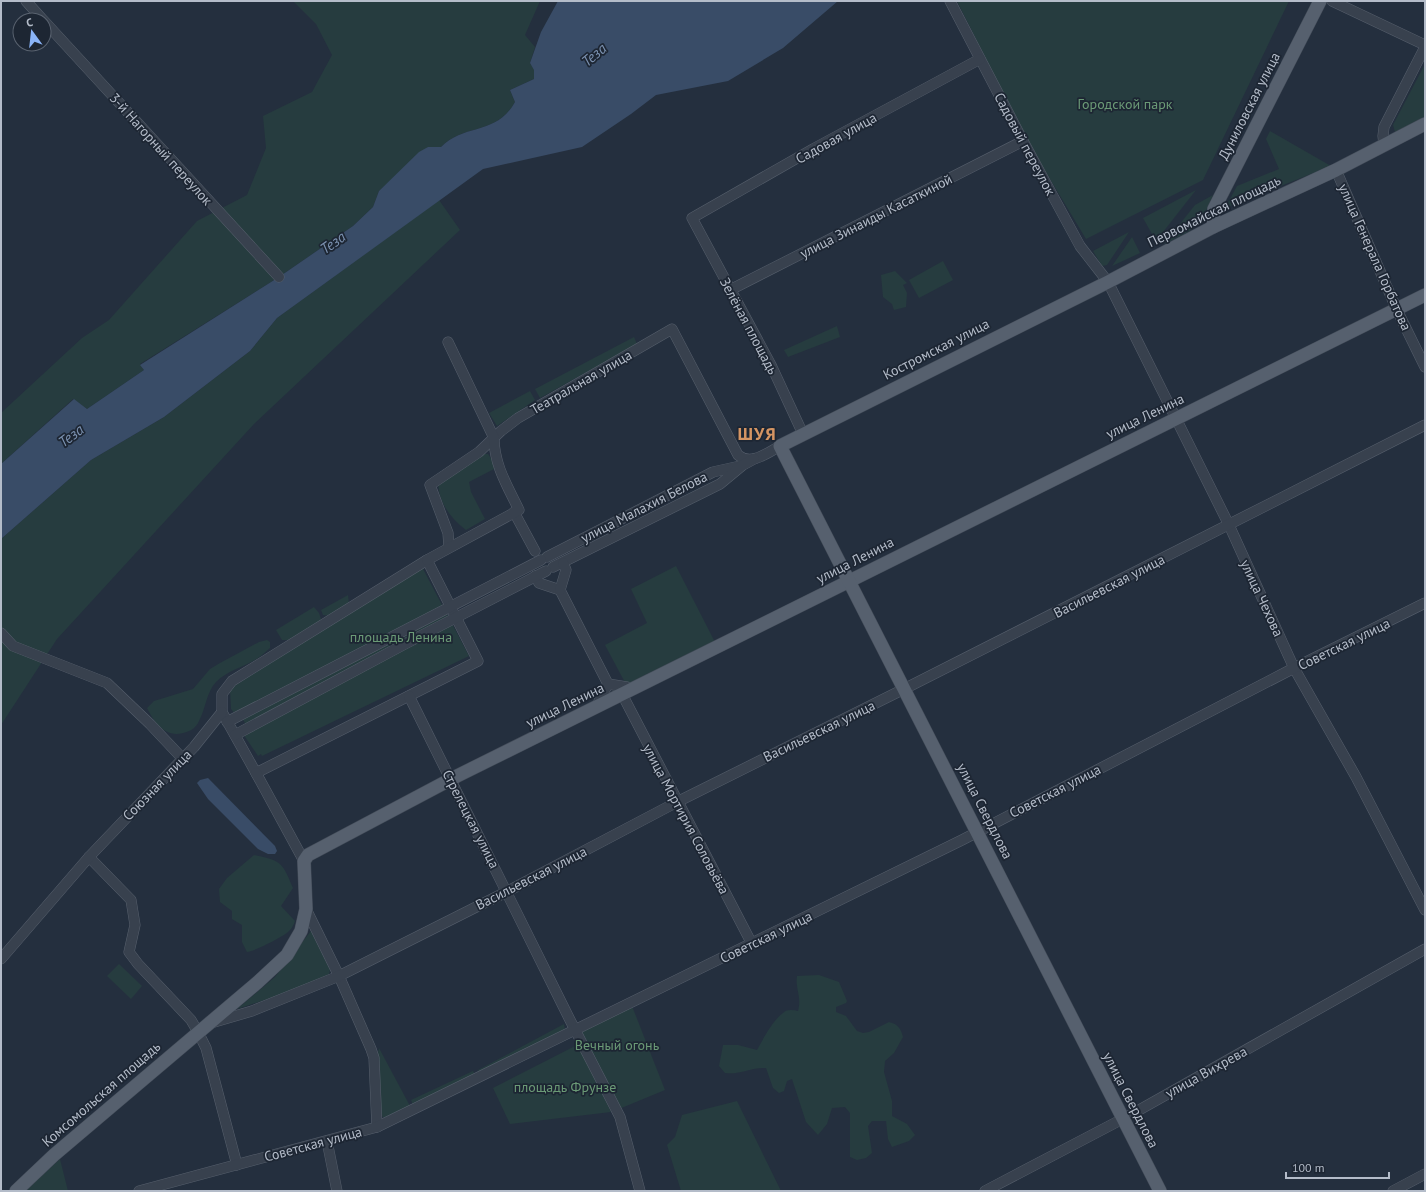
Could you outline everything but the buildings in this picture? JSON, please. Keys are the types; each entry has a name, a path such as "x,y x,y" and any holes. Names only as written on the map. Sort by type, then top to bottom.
{"main road":[{"name":"Дуниловская улица","path":"1213,227 1214,209 1320,1"},
{"name":"Первомайская площадь","path":"1108,282 1213,227 1336,170 1425,124"},
{"name":"Костромская улица","path":"780,446 1108,282"},
{"name":"улица Ленина","path":"304,861 308,855 451,779 624,691 718,648 1425,295"},
{"name":"улица Свердлова","path":"780,446 1160,1191"},
{"name":"Комсомольская площадь","path":"16,1191 54,1155 258,982 287,955 301,931 306,909 304,861"}],"street":[{"name":"3-й Нагорный переулок","path":"26,1 36,12"},
{"name":"Садовый переулок","path":"950,1 1023,142 1080,246 1108,282"},
{"path":"1332,1 1425,46 1384,127 1384,145"},
{"name":"3-й Нагорный переулок","path":"52,29 279,277"},
{"name":"Садовая улица","path":"692,218 813,149 980,59"},
{"name":"улица Зинаиды Касаткиной","path":"730,290 1023,142"},
{"name":"улица Генерала Горбатова","path":"1336,170 1396,310 1425,367"},
{"name":"Зелёная площадь","path":"692,218 771,365 803,434"},
{"name":"улица Чехова","path":"1108,282 1229,525 1294,668 1356,777 1425,910"},
{"name":"Театральная улица","path":"449,547 448,533 430,485 479,452 501,431 518,418 672,330 738,455 744,459 754,459"},
{"path":"448,342 494,438 494,453 498,465 535,551"},
{"name":"Васильевская улица","path":"203,1028 252,1011 339,976 508,891 677,802 904,689 1425,425"},
{"path":"754,459 780,446"},
{"name":"улица Малахия Белова","path":"456,617 720,484 743,465 754,459"},
{"name":"улица Малахия Белова","path":"450,606 713,472 743,465"},
{"path":"304,861 222,712 222,694 232,681 427,560 517,511"},
{"path":"544,558 553,560 550,569"},
{"path":"256,773 478,661 427,560"},
{"path":"563,563 566,570 560,590 608,684 624,691"},
{"path":"535,576 539,583 560,590"},
{"name":"Советская улица","path":"139,1191 377,1127 752,944 977,831 1294,668 1425,603"},
{"path":"227,722 450,606"},
{"path":"235,735 456,617"},
{"path":"1,633 13,646 107,683 150,724 182,758"},
{"path":"598,701 608,684"},
{"name":"улица Мортирия Соловьёва","path":"624,691 677,802 752,944"},
{"name":"Стрелецкая улица","path":"409,696 620,1117 640,1191"},
{"name":"Союзная улица","path":"1,959 89,857 182,758 222,712"},
{"path":"89,857 131,900 135,925 129,952 191,1020 203,1028 206,1048 237,1165"},
{"path":"306,909 339,976 372,1049 374,1058 377,1127"},
{"name":"улица Вихрева","path":"984,1191 1122,1119 1425,950"},
{"path":"328,1140 337,1191"},
{"path":"1393,1191 1425,1174"}],"green space":[{"path":"293,1 540,1 525,35 535,47 530,63 535,70 534,79 510,90 515,102 507,113 499,120 490,125 460,135 441,147 428,147 379,191 373,207 353,226 279,277 140,364 144,370 87,409 73,399 1,464 1,413 82,338 109,320 197,221 247,195 266,148 263,116 312,92 332,55 316,24"},
{"name":"Городской парк","path":"957,1 1289,1 1203,180 1086,239 1026,139"},
{"path":"1425,64 1425,117 1395,132 1393,125"},
{"path":"1270,131 1331,166 1225,208 1237,186 1279,169 1266,139"},
{"path":"1196,190 1156,241 1143,218"},
{"path":"1213,195 1204,215 1196,226 1164,244 1195,205"},
{"path":"439,200 460,230 254,424 57,639 1,725 1,539 91,460 164,417 250,351 277,318"},
{"path":"1129,232 1107,265 1102,266 1093,251"},
{"path":"1132,237 1140,253 1112,266"},
{"path":"943,261 953,280 919,298 909,280"},
{"path":"895,271 907,283 903,285 907,293 906,307 894,310 892,304 883,297 881,275"},
{"path":"837,326 840,337 788,357 784,350"},
{"path":"634,337 637,344 540,398 535,389"},
{"path":"530,391 535,400 497,426 489,413"},
{"path":"481,454 488,454 494,463 494,469 469,482 471,492 485,519 466,530 454,520 442,502 438,480"},
{"path":"676,566 718,648 629,690 605,645 647,623 631,589"},
{"name":"площадь Ленина","path":"422,567 469,656 262,756 261,754 258,756 239,728 246,725 239,712 235,714 231,709 230,689 352,610"},
{"path":"348,595 349,604 331,616 323,615 321,610"},
{"path":"314,607 319,613 321,619 318,624 290,640 282,640 276,630"},
{"path":"267,640 270,642 270,648 261,656 226,674 216,682 210,691 199,721 193,729 183,733 171,733 161,728 153,719 147,708 154,701 193,689 210,669 259,642"},
{"path":"254,855 276,861 283,868 293,888 281,906 295,921 291,929 283,936 247,952 242,942 242,925 232,919 232,911 220,902 219,889 227,878"},
{"path":"311,931 330,970 329,974 317,983 237,1009 275,977"},
{"path":"119,964 142,986 131,999 107,976"},
{"path":"819,975 839,982 847,1001 846,1003 836,1007 836,1012 846,1016 857,1031 863,1033 869,1032 889,1022 899,1027 903,1037 894,1053 885,1061 884,1072 892,1101 892,1116 907,1124 915,1135 909,1141 892,1147 888,1139 886,1121 872,1121 868,1126 872,1153 866,1158 857,1160 850,1157 850,1113 845,1107 832,1108 827,1124 818,1135 806,1122 792,1079 787,1081 784,1091 779,1093 773,1088 766,1068 725,1073 719,1066 723,1045 738,1045 757,1050 768,1030 779,1016 788,1010 798,1011 799,1001 797,976"},
{"name":"Вечный огонь","path":"632,1006 665,1090 619,1109 579,1032"},
{"path":"564,1024 565,1030 480,1073 478,1070"},
{"name":"площадь Фрунзе","path":"579,1044 611,1112 510,1124 493,1088"},
{"path":"379,1048 410,1106 384,1118 381,1115 377,1058"},
{"path":"473,1071 475,1075 413,1105 411,1100"},
{"path":"737,1101 781,1191 681,1191 667,1145 675,1137 682,1115"},
{"path":"60,1159 68,1191 25,1191"}],"water":[{"name":"Теза","path":"558,1 838,1 783,48 728,81 656,95 582,147 483,169 277,318 250,351 164,417 91,460 1,539 1,464 74,399 87,409 144,370 140,365 279,277 353,226 373,207 379,191 419,152 428,147 441,147 460,135 490,125 499,120 507,113 515,102 510,90 534,79 534,70 530,63 541,32"},
{"path":"208,778 275,846 277,851 275,854 268,854 258,849 208,799 197,783 200,780"}],"district":[{"name":"ШУЯ","path":"757,434"}]}
